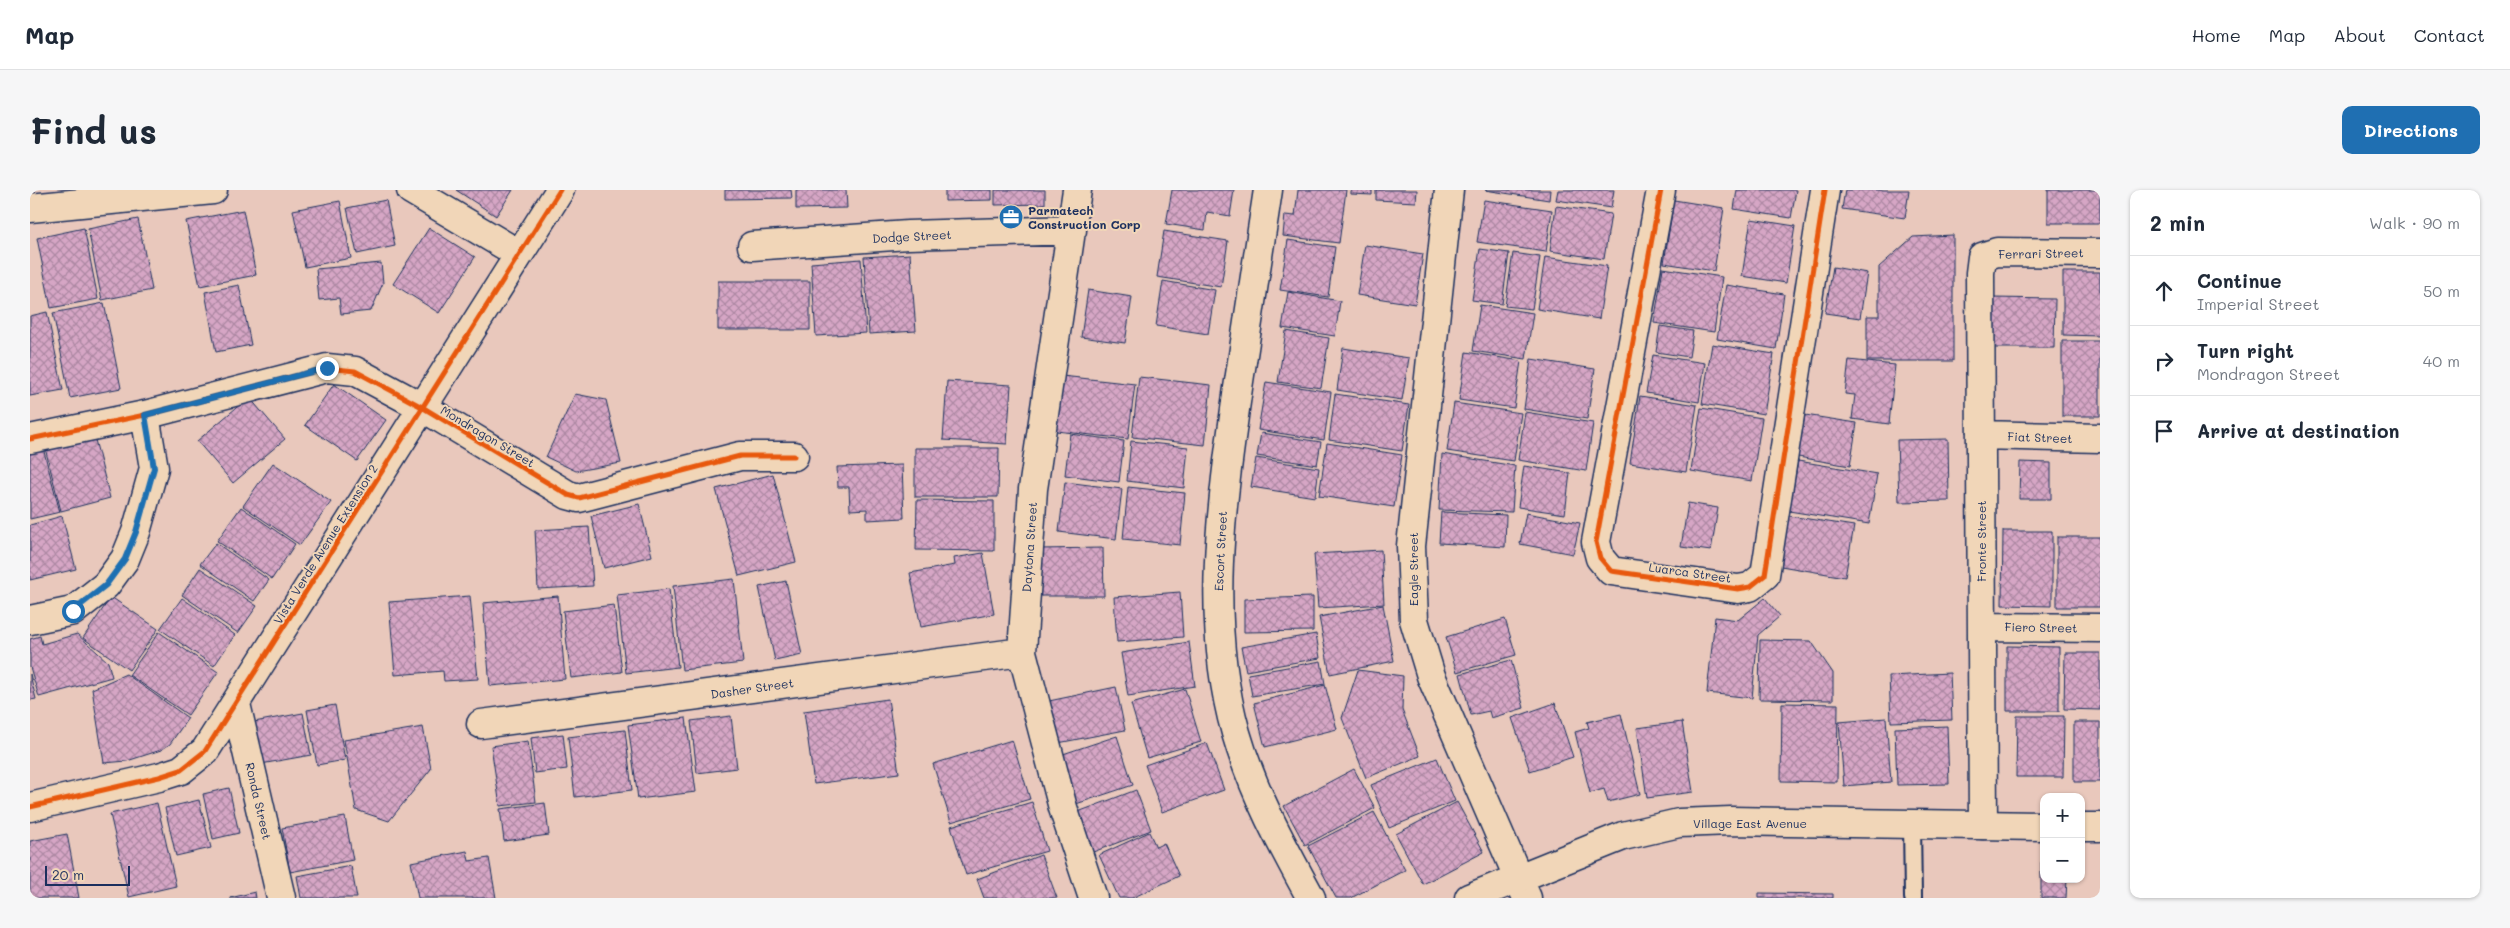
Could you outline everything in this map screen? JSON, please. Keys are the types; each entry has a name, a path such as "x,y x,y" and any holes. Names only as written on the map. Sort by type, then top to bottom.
{"street":[{"path":"30,208 213,190"},
{"path":"411,190 519,254"},
{"name":"Vista Verde Avenue Extension 2","path":"30,807 159,778 181,770 204,751 236,704 560,190"},
{"name":"Daytona Street","path":"1077,190 1034,488 1022,652 1063,808 1093,898"},
{"name":"Escort Street","path":"1268,190 1223,492 1218,607 1225,684 1236,734 1268,819 1311,898"},
{"name":"Eagle Street","path":"1449,190 1411,546 1414,620 1431,676 1522,888"},
{"name":"Luarca Street","path":"1661,190 1596,542 1600,558 1611,571 1738,589 1750,587 1765,575 1824,190"},
{"name":"Dodge Street","path":"752,246 908,235 1072,230"},
{"name":"Ferrari Street","path":"1982,257 1997,252 2100,252"},
{"name":"Fronte Street","path":"1982,257 1980,273 1983,825"},
{"name":"Mondragon Street","path":"30,439 145,415 327,368 355,371 422,408 568,495 579,498 740,456 794,456"},
{"path":"30,620 73,611 106,585 125,559 136,532 154,468 145,415"},
{"name":"Fiat Street","path":"1981,435 2100,438"},
{"name":"Fiero Street","path":"1982,627 2100,628"},
{"name":"Dasher Street","path":"481,724 1022,652"},
{"name":"Ronda Street","path":"236,704 281,898"},
{"name":"Village East Avenue","path":"1469,898 1522,888 1623,836 1679,823 1740,821 2040,826"},
{"path":"2085,827 2100,828"}],"lane":[{"path":"1912,823 1913,898"}],"building":[{"path":"456,190 513,190 496,216"},
{"path":"725,190 791,190 792,198 725,199"},
{"path":"796,190 846,190 847,208 796,209"},
{"path":"945,190 992,190 992,200 945,201"},
{"path":"995,190 1045,190 1045,204 995,205"},
{"path":"1172,190 1234,190 1230,216 1207,212 1205,230 1166,224"},
{"path":"1298,190 1346,190 1339,243 1283,236 1285,215 1295,216"},
{"path":"1351,190 1372,190 1372,195 1351,194"},
{"path":"1376,190 1417,190 1416,202 1376,200"},
{"path":"1485,190 1550,190 1549,200"},
{"path":"1558,190 1614,190 1611,208 1556,200"},
{"path":"1737,190 1796,190 1791,218 1734,209"},
{"path":"1845,190 1909,190 1905,218 1842,209"},
{"path":"2048,190 2100,190 2100,223 2048,223"},
{"path":"386,200 395,246 357,254 347,208"},
{"path":"1484,200 1552,210 1546,252 1477,242"},
{"path":"1674,200 1724,208 1714,271 1664,263"},
{"path":"340,201 351,258 305,267 293,210"},
{"path":"1556,206 1611,214 1604,259 1550,251"},
{"path":"243,210 256,275 200,286 186,221"},
{"path":"138,219 152,290 102,300 88,229"},
{"path":"1751,219 1795,226 1786,283 1742,276"},
{"path":"84,228 98,299 51,308 37,238"},
{"path":"429,228 475,257 439,313 393,284"},
{"path":"1164,231 1228,241 1221,287 1157,277"},
{"path":"1953,235 1953,361 1867,361 1867,316 1879,316 1879,267 1913,237"},
{"path":"1288,240 1335,247 1328,297 1280,290"},
{"path":"1365,245 1423,254 1415,304 1357,295"},
{"path":"1480,249 1509,253 1502,304 1472,300"},
{"path":"1513,253 1540,257 1532,309 1505,306"},
{"path":"910,254 916,331 869,334 864,257"},
{"path":"1545,257 1607,266 1599,319 1537,309"},
{"path":"861,259 866,333 816,336 811,263"},
{"path":"381,263 383,283 371,311 341,314 339,298 319,300 316,269"},
{"path":"1833,267 1867,273 1860,318 1825,313"},
{"path":"1663,268 1722,277 1714,332 1654,323"},
{"path":"2063,272 2100,272 2100,336 2063,335"},
{"path":"718,281 810,281 810,330 718,330"},
{"path":"1163,281 1215,290 1208,334 1156,326"},
{"path":"239,285 251,345 216,352 205,292"},
{"path":"1726,285 1784,294 1776,349 1717,339"},
{"path":"1088,290 1132,297 1125,343 1081,337"},
{"path":"1288,292 1340,301 1335,336 1282,328"},
{"path":"1993,298 2055,299 2054,348 1993,348"},
{"path":"104,303 121,388 70,398 53,313"},
{"path":"1480,305 1533,313 1526,359 1473,351"},
{"path":"47,312 63,390 30,396 30,316"},
{"path":"1660,326 1693,331 1689,357 1656,352"},
{"path":"1286,331 1329,338 1321,388 1278,382"},
{"path":"2062,341 2100,341 2100,416 2062,416"},
{"path":"1712,344 1774,354 1764,414 1702,404"},
{"path":"1343,348 1409,358 1402,400 1337,390"},
{"path":"1466,352 1521,361 1514,408 1459,400"},
{"path":"1653,355 1705,363 1699,402 1646,393"},
{"path":"1531,359 1595,369 1587,419 1524,409"},
{"path":"1849,360 1895,365 1889,424 1852,419 1855,395 1845,394"},
{"path":"1062,376 1135,384 1128,439 1056,431"},
{"path":"1139,377 1211,385 1205,445 1132,437"},
{"path":"947,381 1011,385 1007,444 943,440"},
{"path":"1266,382 1331,392 1324,440 1258,430"},
{"path":"334,384 386,420 357,461 305,425"},
{"path":"575,394 606,400 621,463 576,471 546,457"},
{"path":"1335,394 1409,405 1402,451 1329,440"},
{"path":"1640,396 1697,405 1686,472 1630,463"},
{"path":"249,397 285,439 233,483 197,441"},
{"path":"1454,403 1521,413 1514,461 1447,451"},
{"path":"1701,408 1762,418 1752,481 1691,471"},
{"path":"1525,412 1593,423 1586,471 1518,460"},
{"path":"1805,415 1857,423 1850,466 1798,457"},
{"path":"1261,433 1321,442 1317,465 1257,456"},
{"path":"1070,434 1124,441 1119,482 1065,475"},
{"path":"94,436 110,498 61,511 45,448"},
{"path":"1948,439 1949,501 1899,502 1897,440"},
{"path":"1131,441 1188,447 1184,488 1127,481"},
{"path":"1327,443 1402,455 1394,507 1319,496"},
{"path":"43,448 60,512 30,519 30,451"},
{"path":"915,448 999,448 998,497 915,497"},
{"path":"1442,454 1515,466 1512,512 1439,510"},
{"path":"1256,458 1319,468 1315,497 1251,487"},
{"path":"1798,461 1877,474 1869,524 1789,511"},
{"path":"2020,462 2051,463 2051,499 2019,499"},
{"path":"273,463 331,502 300,545 243,506"},
{"path":"902,465 904,518 867,520 867,509 850,510 849,487 838,487 837,467"},
{"path":"1524,466 1570,473 1565,514 1518,507"},
{"path":"773,474 796,562 739,576 716,489"},
{"path":"1065,482 1122,489 1116,539 1059,532"},
{"path":"1128,487 1185,493 1180,545 1123,539"},
{"path":"917,500 994,501 994,551 916,550"},
{"path":"1688,503 1718,508 1711,551 1681,547"},
{"path":"639,504 652,556 604,568 591,516"},
{"path":"241,507 295,544 272,579 217,541"},
{"path":"1441,512 1506,515 1505,547 1439,543"},
{"path":"1526,513 1580,523 1573,554 1520,544"},
{"path":"1783,515 1854,526 1845,577 1775,565"},
{"path":"62,516 76,569 30,580 30,525"},
{"path":"589,527 593,586 538,589 535,530"},
{"path":"2003,531 2052,531 2052,606 2002,605"},
{"path":"2057,537 2100,537 2100,607 2057,607"},
{"path":"216,543 269,580 254,601 200,564"},
{"path":"1103,548 1104,596 1039,596 1039,549"},
{"path":"1381,550 1384,604 1318,608 1314,554"},
{"path":"983,553 994,614 921,627 910,573 955,565 954,558"},
{"path":"200,568 257,606 238,633 182,595"},
{"path":"734,579 743,663 682,670 673,586"},
{"path":"786,581 802,655 775,661 759,587"},
{"path":"669,589 678,667 626,673 617,595"},
{"path":"1180,592 1183,637 1117,642 1114,597"},
{"path":"470,596 478,679 444,681 443,671 395,675 389,602"},
{"path":"558,596 565,679 490,686 483,603"},
{"path":"111,597 158,629 129,670 83,638"},
{"path":"1313,597 1313,631 1244,632 1244,599"},
{"path":"182,598 235,635 214,666 160,629"},
{"path":"1765,598 1780,616 1758,635 1752,698 1707,693 1715,617 1738,620"},
{"path":"614,605 622,672 571,678 563,611"},
{"path":"1383,605 1394,661 1330,674 1319,617"},
{"path":"1505,619 1516,655 1457,672 1446,637"},
{"path":"159,632 218,672 188,715 129,675"},
{"path":"77,634 108,662 112,677 39,697 30,667 30,639 40,636 42,644"},
{"path":"1316,634 1320,658 1246,671 1241,647"},
{"path":"1760,640 1811,641 1833,673 1833,700 1759,699"},
{"path":"1189,642 1195,686 1128,696 1121,653"},
{"path":"2007,646 2059,647 2059,711 2007,711"},
{"path":"2065,653 2100,653 2100,710 2064,709"},
{"path":"1511,660 1524,708 1491,718 1489,711 1471,715 1460,674"},
{"path":"1321,661 1325,684 1252,696 1248,674"},
{"path":"1358,670 1403,676 1402,710 1420,756 1366,778 1342,718"},
{"path":"1950,673 1952,720 1891,722 1889,676"},
{"path":"30,674 36,699 30,700"},
{"path":"126,674 188,718 170,744 161,750 127,761 104,763 92,689"},
{"path":"1325,685 1337,729 1265,747 1254,703"},
{"path":"1116,687 1125,730 1058,743 1049,701"},
{"path":"1185,689 1201,742 1147,758 1131,704"},
{"path":"888,699 899,773 814,784 804,711"},
{"path":"1555,703 1573,757 1530,771 1512,718"},
{"path":"1782,703 1838,704 1837,782 1781,781"},
{"path":"335,705 345,760 317,765 307,710"},
{"path":"303,713 311,755 261,764 254,722"},
{"path":"1621,714 1640,794 1608,802 1604,789 1590,793 1575,732 1589,728 1587,722"},
{"path":"731,716 737,768 697,773 691,721"},
{"path":"2017,716 2064,716 2063,777 2016,777"},
{"path":"686,718 696,792 638,799 628,725"},
{"path":"1886,718 1891,782 1844,786 1839,722"},
{"path":"1682,722 1693,792 1647,798 1637,728"},
{"path":"2074,722 2100,722 2100,782 2074,782"},
{"path":"1947,726 1949,784 1897,785 1895,728"},
{"path":"423,727 431,769 389,821 356,810 344,740"},
{"path":"625,730 632,790 575,797 568,737"},
{"path":"563,734 567,769 535,773 531,738"},
{"path":"1117,736 1133,785 1076,804 1060,755"},
{"path":"1012,740 1030,799 951,822 933,764"},
{"path":"528,741 536,802 500,806 491,746"},
{"path":"1207,743 1224,790 1162,812 1145,765"},
{"path":"1437,758 1455,801 1389,828 1371,785"},
{"path":"1354,769 1375,808 1305,845 1284,806"},
{"path":"229,788 239,833 213,839 203,794"},
{"path":"1136,790 1151,830 1093,852 1078,812"},
{"path":"199,800 211,848 176,856 165,808"},
{"path":"1032,802 1047,851 966,875 951,826"},
{"path":"1457,802 1484,852 1423,884 1396,834"},
{"path":"157,803 176,886 129,897 110,814"},
{"path":"545,803 549,835 504,841 500,809"},
{"path":"1374,812 1405,870 1351,898 1336,898 1308,846"},
{"path":"345,817 353,860 290,872 282,828"},
{"path":"1149,832 1156,847 1164,843 1179,876 1132,898 1119,898 1099,855"},
{"path":"67,834 79,898 30,898 30,841"},
{"path":"467,851 469,861 489,858 496,898 418,898 411,862"},
{"path":"1041,855 1057,898 984,898 977,879"},
{"path":"351,866 357,898 301,898 297,876"},
{"path":"2041,883 2067,883 2066,898 2041,898"},
{"path":"255,892 256,898 230,898"},
{"path":"1759,893 1833,894 1833,898 1759,898"}],"cycle path":[{"path":"30,807 159,777 181,770 205,751 560,190"},
{"path":"1661,190 1596,542 1600,558 1611,571 1738,589 1750,587 1765,575 1825,190"},
{"path":"30,439 145,415 327,368 355,371 422,407 568,495 579,498 740,456 794,456"}],"place":[{"name":"Parmatech Construction Corp","path":"1011,217"}],"route":[{"path":"73,611 106,585 125,559 136,532 154,468 145,415 327,368"}]}
